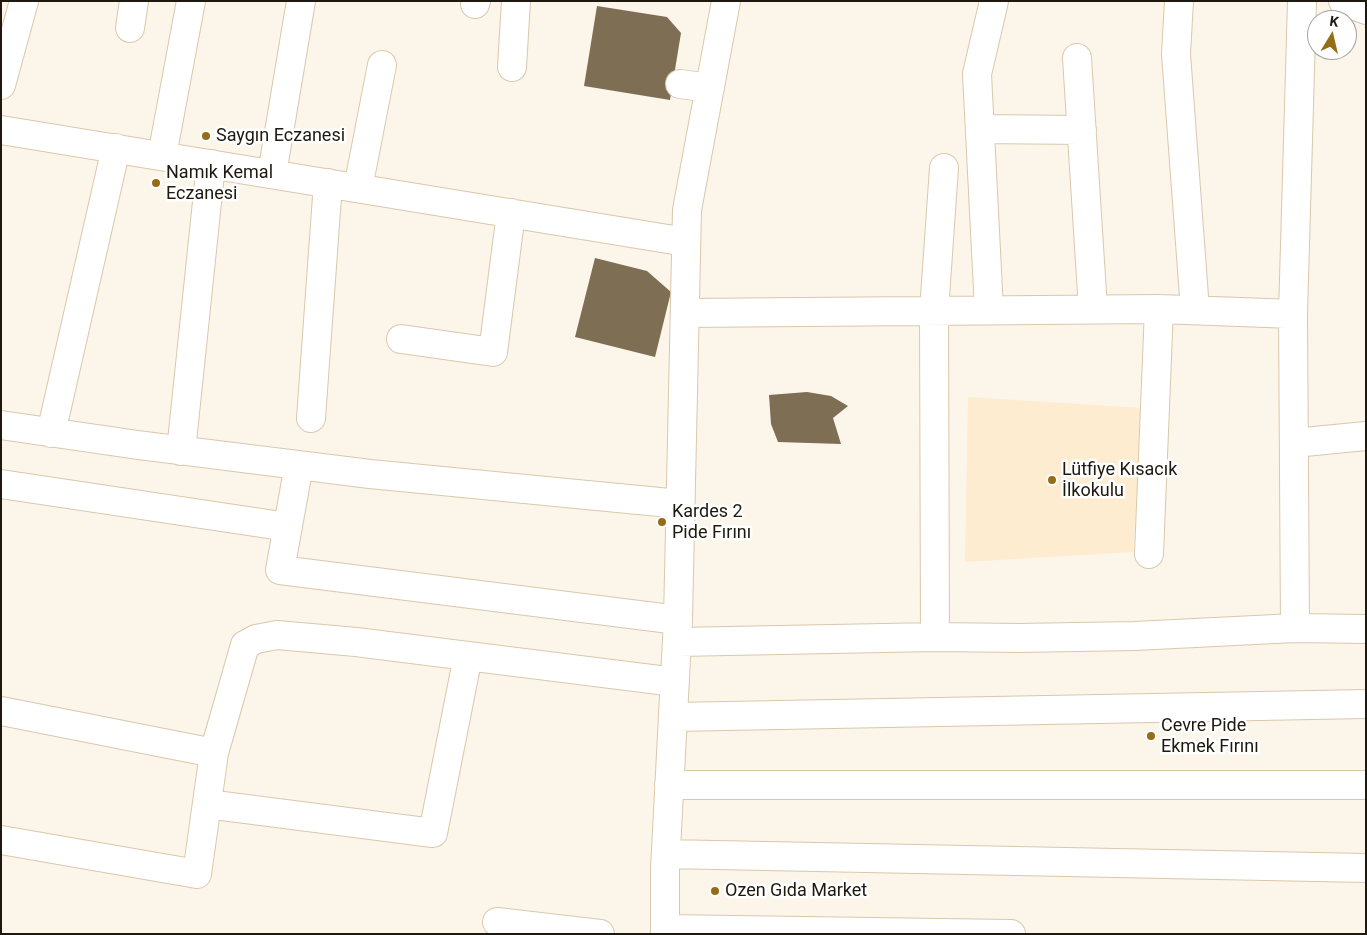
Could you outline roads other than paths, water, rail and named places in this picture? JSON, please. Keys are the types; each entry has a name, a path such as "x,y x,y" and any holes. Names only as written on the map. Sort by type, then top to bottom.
{"street":[{"path":"1,85 24,1"},
{"path":"162,156 191,1"},
{"path":"272,174 301,1"},
{"path":"512,67 516,1"},
{"path":"726,1 687,210 677,631 666,854 665,932 1011,934"},
{"path":"990,310 977,74 994,1"},
{"path":"1179,1 1176,54 1195,310"},
{"path":"1295,628 1292,314 1302,1"},
{"path":"1343,1 1366,10"},
{"path":"1077,58 1093,309"},
{"path":"358,188 382,65"},
{"path":"680,84 710,88"},
{"path":"980,129 1082,130"},
{"path":"1,130 686,242"},
{"path":"51,432 116,148"},
{"path":"181,451 210,164"},
{"path":"935,637 934,311 944,168"},
{"path":"311,418 328,183"},
{"path":"401,339 493,352 511,213"},
{"path":"1149,554 1159,309"},
{"path":"685,313 1159,309 1292,314"},
{"path":"1,425 181,451 299,465 680,504"},
{"path":"1294,444 1366,436"},
{"path":"299,465 280,570 677,631 1019,638 1136,636 1295,628 1366,629"},
{"path":"1,484 288,527"},
{"path":"1,840 197,874 214,753 245,645 256,639 277,635 356,642 675,682"},
{"path":"207,804 433,833 468,656"},
{"path":"673,717 1366,704"},
{"path":"1,711 214,753"},
{"path":"669,785 1366,785"},
{"path":"666,854 1366,868"},
{"path":"497,922 600,934"}],"place":[{"name":"Saygın Eczanesi","path":"206,136"},
{"name":"Namık Kemal Eczanesi","path":"156,183"},
{"name":"Lütfiye Kısacık İlkokulu","path":"1052,480"},
{"name":"Kardes 2 Pide Fırını","path":"662,522"},
{"name":"Cevre Pide Ekmek Fırını","path":"1151,736"},
{"name":"Ozen Gıda Market","path":"715,891"}]}
